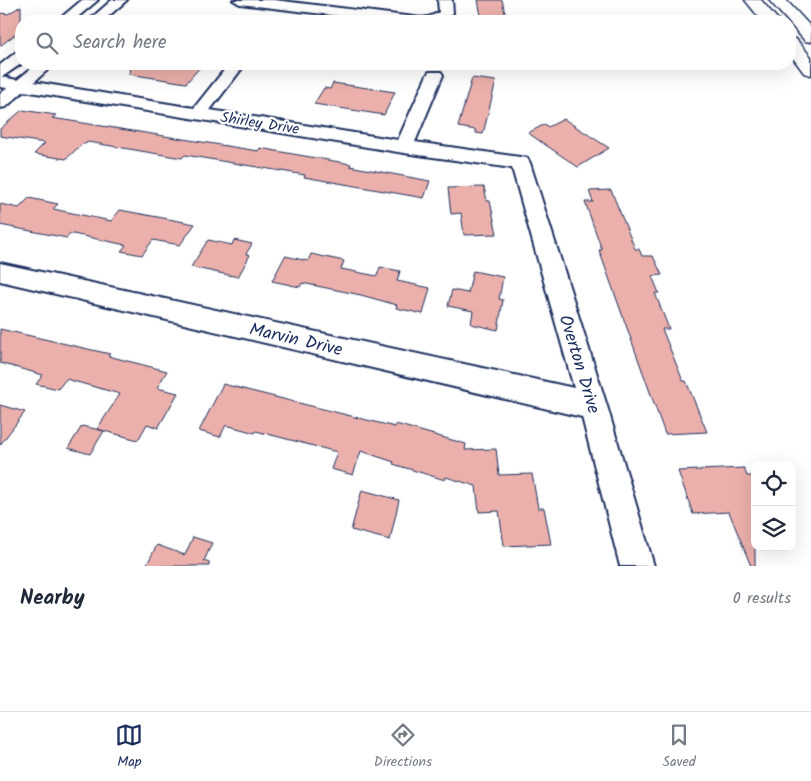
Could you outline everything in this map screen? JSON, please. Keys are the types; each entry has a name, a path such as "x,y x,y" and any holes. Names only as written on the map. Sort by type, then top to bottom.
{"main road":[{"path":"754,0 766,15"},
{"path":"777,0 791,15"},
{"path":"796,21 811,37"},
{"path":"796,50 811,68"}],"street":[{"path":"72,15 91,0"},
{"path":"102,15 120,0"},
{"path":"240,0 364,15"},
{"path":"443,15 446,13 446,0"},
{"path":"0,73 15,61"},
{"path":"0,103 39,70"},
{"path":"199,113 233,70"},
{"path":"404,146 435,75"},
{"name":"Shirley Drive","path":"0,82 520,163"},
{"name":"Overton Drive","path":"520,163 593,406 638,566"},
{"name":"Marvin Drive","path":"0,272 593,406"}],"building":[{"path":"478,0 502,0 506,15 481,15"},
{"path":"21,6 21,15 15,15 15,35 0,46 0,13 8,14"},
{"path":"129,70 198,70 186,83 129,74"},
{"path":"472,78 496,81 483,134 476,133 476,130 458,127"},
{"path":"333,83 395,92 384,115 314,104 324,88 330,89"},
{"path":"22,110 56,115 52,118 258,151 260,148 351,164 350,166 430,181 424,198 304,177 305,175 185,155 182,158 88,142 82,144 66,159 34,154 45,143 0,136 0,129"},
{"path":"564,119 609,148 578,167 528,133 545,124 548,127"},
{"path":"484,187 487,201 490,201 497,234 464,235 461,213 451,214 448,188"},
{"path":"611,190 635,249 639,249 642,256 653,256 662,275 652,276 659,293 655,293 669,329 662,329 683,381 686,381 707,432 665,434 599,250 602,250 585,202 593,202 589,191"},
{"path":"29,198 58,204 53,209 111,221 120,210 195,224 180,245 153,240 142,255 121,251 126,245 73,234 69,234 67,238 0,225 0,204 19,208"},
{"path":"208,240 232,245 234,240 252,244 246,254 250,255 238,277 191,267"},
{"path":"311,254 344,261 341,269 377,276 380,267 400,271 397,281 430,288 423,314 396,308 397,305 361,295 302,283 300,287 272,281 285,256 308,261"},
{"path":"473,271 503,277 499,299 503,300 498,330 471,324 473,311 448,306 452,290 468,293"},
{"path":"0,329 110,354 108,356 167,371 157,388 178,393 158,428 147,424 138,440 97,429 120,394 66,379 58,389 36,384 43,375 0,363"},
{"path":"223,384 395,427 396,424 466,444 465,450 496,449 499,475 532,474 538,508 544,508 551,544 504,546 499,511 479,512 476,486 446,477 445,480 393,464 394,462 361,451 353,475 331,469 337,452 226,425 220,437 199,431"},
{"path":"0,405 25,412 0,445"},
{"path":"82,426 104,431 90,454 68,448"},
{"path":"744,468 747,476 751,476 751,551 755,551 755,566 751,566 729,512 693,514 678,471"},
{"path":"362,490 399,500 390,540 351,530"},
{"path":"193,537 212,543 204,561 209,562 209,566 146,566 157,545 185,555"}]}
